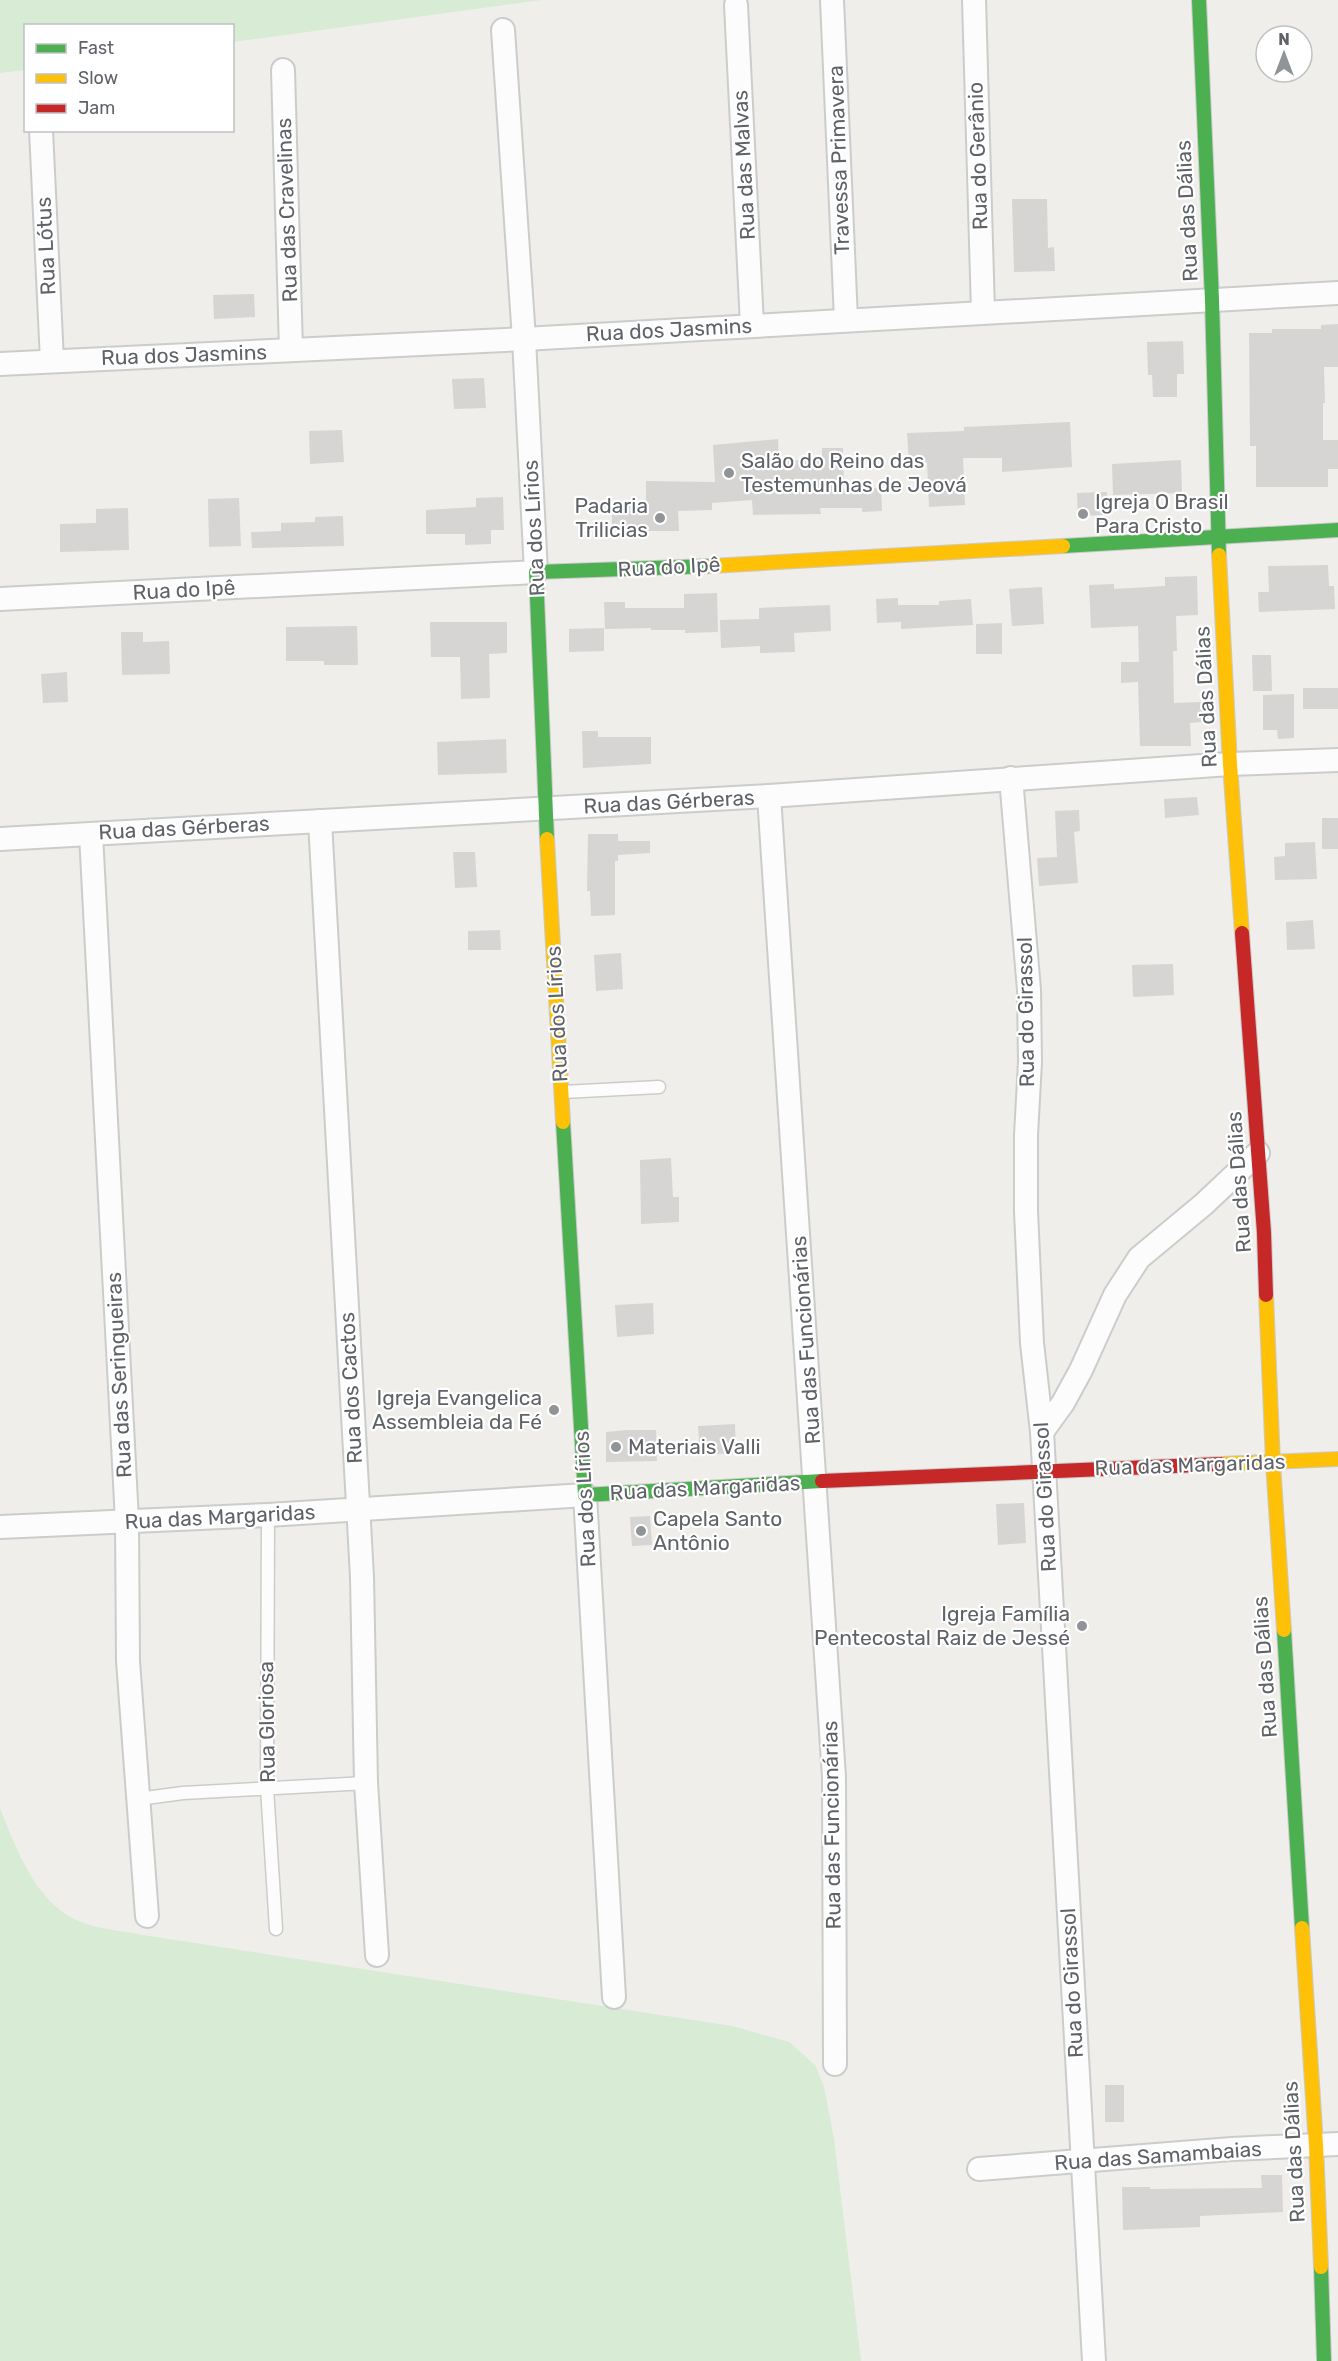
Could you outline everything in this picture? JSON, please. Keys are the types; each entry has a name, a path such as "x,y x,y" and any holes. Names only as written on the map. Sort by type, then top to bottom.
{"street":[{"name":"Travessa Primavera","path":"832,0 846,320"},
{"name":"Rua do Gerânio","path":"974,0 983,312"},
{"name":"Rua das Dálias","path":"1198,0 1212,300 1218,537 1230,764 1264,1233 1273,1463 1327,2144 1324,2361"},
{"name":"Rua das Malvas","path":"736,5 752,325"},
{"name":"Rua dos Lírios","path":"503,30 524,339 545,809 614,1997"},
{"name":"Rua das Cravelinas","path":"283,70 291,350"},
{"name":"Rua Lótus","path":"41,132 52,361"},
{"name":"Rua dos Jasmins","path":"0,364 524,339 1338,293"},
{"name":"Rua do Ipê","path":"0,599 536,572 726,565 1338,530"},
{"name":"Rua das Gérberas","path":"0,839 769,796 1011,778 1338,759"},
{"name":"Rua do Girassol","path":"1011,778 1029,990 1030,1062 1026,1135 1026,1212 1032,1343 1042,1432 1094,2361"},
{"name":"Rua das Funcionárias","path":"769,796 834,1778 835,2064"},
{"name":"Rua dos Cactos","path":"320,820 365,1646 366,1783 377,1955"},
{"name":"Rua das Seringueiras","path":"91,834 127,1521 128,1661 147,1916"},
{"path":"1042,1432 1063,1403 1081,1370 1115,1295 1139,1258 1204,1204 1257,1153"},
{"name":"Rua das Margaridas","path":"0,1527 358,1510 816,1481 1338,1459"},
{"name":"Rua das Samambaias","path":"979,2169 1232,2149 1327,2144"}],"lane":[{"path":"562,1092 659,1087"},
{"name":"Rua Gloriosa","path":"268,1515 267,1788 276,1929"},
{"path":"138,1799 183,1793 366,1783"}],"green space":[{"path":"0,0 541,0 234,42 234,24 24,24 24,70 0,73"},
{"path":"0,1808 26,1867 44,1894 67,1915 85,1923 143,1935 732,2026 789,2042 815,2065 824,2087 834,2139 861,2361 0,2361"}],"building":[{"path":"1012,199 1047,199 1048,248 1054,247 1055,271 1014,272"},
{"path":"254,294 255,317 214,319 213,295"},
{"path":"1338,324 1338,367 1324,367 1323,440 1338,440 1338,469 1328,469 1328,487 1256,487 1256,446 1250,446 1249,333 1272,333 1272,329 1321,329 1321,325"},
{"path":"1183,341 1184,374 1177,374 1177,397 1153,397 1152,375 1148,375 1147,342"},
{"path":"484,378 486,408 454,409 452,379"},
{"path":"1070,422 1072,467 1002,472 1002,458 963,458 965,505 929,507 927,462 909,463 907,433 964,431 964,427"},
{"path":"342,430 344,462 310,464 309,431"},
{"path":"778,439 779,461 822,459 822,448 843,448 844,489 881,488 882,511 862,512 862,508 820,508 821,514 753,515 752,500 712,503 712,510 678,511 679,531 642,531 642,527 612,527 612,503 646,502 646,481 715,482 713,445"},
{"path":"1181,460 1182,493 1113,495 1112,464"},
{"path":"1107,492 1108,515 1078,516 1077,493"},
{"path":"503,497 504,530 491,530 491,544 465,545 465,534 426,534 426,510 476,507 476,498"},
{"path":"239,498 241,546 209,547 208,499"},
{"path":"128,508 129,550 60,552 60,524 96,523 96,509"},
{"path":"343,516 344,546 252,548 251,532 281,531 281,523 315,522 315,517"},
{"path":"1328,565 1329,586 1334,586 1335,609 1259,612 1258,592 1269,592 1268,566"},
{"path":"1197,576 1198,615 1176,616 1177,651 1173,651 1174,703 1202,702 1202,722 1190,723 1191,746 1140,746 1138,682 1121,683 1121,662 1139,662 1138,626 1091,628 1089,585 1114,584 1114,589 1165,586 1165,577"},
{"path":"1042,587 1044,624 1012,626 1009,589"},
{"path":"717,593 718,632 685,633 685,630 651,630 651,628 605,629 604,602 625,602 625,608 684,608 684,594"},
{"path":"898,598 898,605 939,605 939,601 971,599 973,625 901,629 901,622 877,623 876,599"},
{"path":"830,605 831,631 794,633 795,652 760,653 760,646 721,648 720,620 759,619 759,608"},
{"path":"430,622 507,622 507,653 489,654 490,698 461,699 460,657 431,657"},
{"path":"1002,623 1002,654 976,654 976,624"},
{"path":"357,626 358,665 324,665 324,661 286,661 286,627"},
{"path":"604,628 604,651 569,652 569,629"},
{"path":"121,632 143,632 143,642 169,641 170,674 122,675"},
{"path":"1252,655 1271,655 1272,691 1253,691"},
{"path":"67,672 68,702 43,703 41,674"},
{"path":"1303,688 1338,688 1338,709 1303,709"},
{"path":"1294,694 1294,738 1278,739 1277,730 1263,730 1263,695"},
{"path":"582,731 598,731 598,737 651,737 651,764 583,768"},
{"path":"506,739 507,773 438,775 437,742"},
{"path":"1197,797 1199,815 1165,818 1164,799"},
{"path":"1079,810 1080,831 1074,832 1078,883 1039,886 1037,858 1057,857 1055,811"},
{"path":"1322,818 1338,818 1338,849 1322,849"},
{"path":"588,834 618,834 618,841 650,841 650,853 618,855 618,861 615,861 615,915 591,916 590,891 587,891"},
{"path":"1315,842 1317,879 1275,880 1274,857 1285,856 1285,843"},
{"path":"453,852 475,852 477,887 455,888"},
{"path":"1313,920 1315,949 1287,950 1286,922"},
{"path":"500,930 501,950 468,950 468,931"},
{"path":"621,953 623,989 596,991 594,955"},
{"path":"1173,964 1174,995 1133,997 1132,965"},
{"path":"671,1158 673,1197 679,1197 679,1222 641,1224 640,1160"},
{"path":"653,1303 654,1334 617,1337 615,1305"},
{"path":"735,1424 736,1453 700,1455 698,1426"},
{"path":"656,1430 657,1461 606,1462 606,1432"},
{"path":"1024,1503 1026,1543 998,1545 996,1504"},
{"name":"Capela Santo Antônio","path":"650,1516 652,1545 632,1546 630,1517"},
{"path":"1105,2085 1124,2085 1124,2122 1105,2122"},
{"path":"1261,2175 1282,2175 1283,2212 1200,2216 1200,2227 1123,2230 1122,2187 1262,2188"}],"traffic: fast":[{"path":"1199,0 1212,300 1219,555"},
{"path":"1063,546 1338,530"},
{"path":"547,839 536,572 711,566"},
{"path":"563,1122 585,1495 822,1481"},
{"path":"1284,1630 1302,1928"},
{"path":"1321,2267 1324,2361"}],"traffic: slow":[{"path":"711,566 1063,546"},
{"path":"1219,555 1242,933"},
{"path":"547,839 563,1122"},
{"path":"1266,1295 1273,1463 1284,1630"},
{"path":"1221,1464 1338,1459"},
{"path":"1302,1928 1316,2145 1321,2267"}],"traffic: jam":[{"path":"1242,933 1264,1233 1266,1295"},
{"path":"822,1481 1221,1464"}],"place":[{"name":"Salão do Reino das Testemunhas de Jeová","path":"729,473"},
{"name":"Igreja O Brasil Para Cristo","path":"1083,514"},
{"name":"Padaria Trilicias","path":"660,518"},
{"name":"Igreja Evangelica Assembleia da Fé","path":"554,1410"},
{"name":"Materiais Valli","path":"616,1447"},
{"name":"Capela Santo Antônio","path":"641,1531"},
{"name":"Igreja Família Pentecostal Raiz de Jessé","path":"1082,1626"}]}
